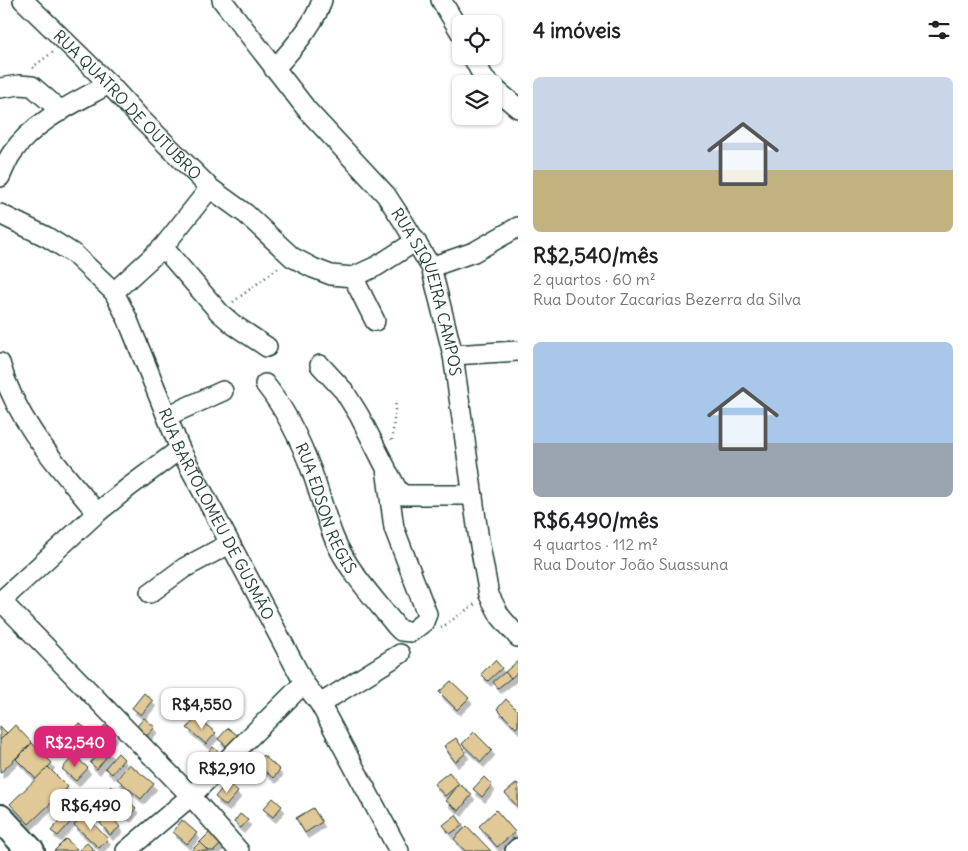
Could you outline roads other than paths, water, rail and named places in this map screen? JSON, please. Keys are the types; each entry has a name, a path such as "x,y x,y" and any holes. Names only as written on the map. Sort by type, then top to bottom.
{"main road":[{"path":"0,818 31,851"}],"street":[{"name":"RUA QUATRO DE OUTUBRO","path":"23,0 109,84 210,188 246,214 292,257 332,275 353,277"},
{"name":"RUA SIQUEIRA CAMPOS","path":"222,0 308,111 386,195 416,241 430,267 453,354 489,595 500,616 518,637"},
{"path":"274,69 303,34 322,0"},
{"path":"440,0 452,19"},
{"path":"0,177 12,153 32,132 61,111 109,84"},
{"path":"0,88 18,85 32,86 61,111"},
{"path":"502,95 518,108"},
{"name":"RUA QUATRO DE OUTUBRO","path":"114,292 163,248 210,188"},
{"name":"RUA BARTOLOMEU DE GUSMÃO","path":"0,214 47,237 74,254 114,292 127,318 180,449 304,684 320,704 399,851"},
{"path":"430,267 474,252 518,227"},
{"path":"375,321 353,277 377,266 416,241"},
{"path":"163,248 219,312 234,325 267,347"},
{"path":"453,354 518,351"},
{"path":"0,363 9,390 26,423 97,513"},
{"path":"320,365 344,391 359,414 397,489 404,495 473,495"},
{"name":"RUA EDSON REGIS","path":"265,384 273,393 299,442 312,471 334,538 343,558 396,626 402,631 411,632 424,622 427,614 394,528 386,468"},
{"path":"167,416 223,391"},
{"path":"180,449 97,513 1,600 191,796 239,851"},
{"path":"150,593 184,568 229,544"},
{"path":"320,704 400,654"},
{"path":"126,851 191,796 304,684"},
{"path":"515,851 518,848"}]}
